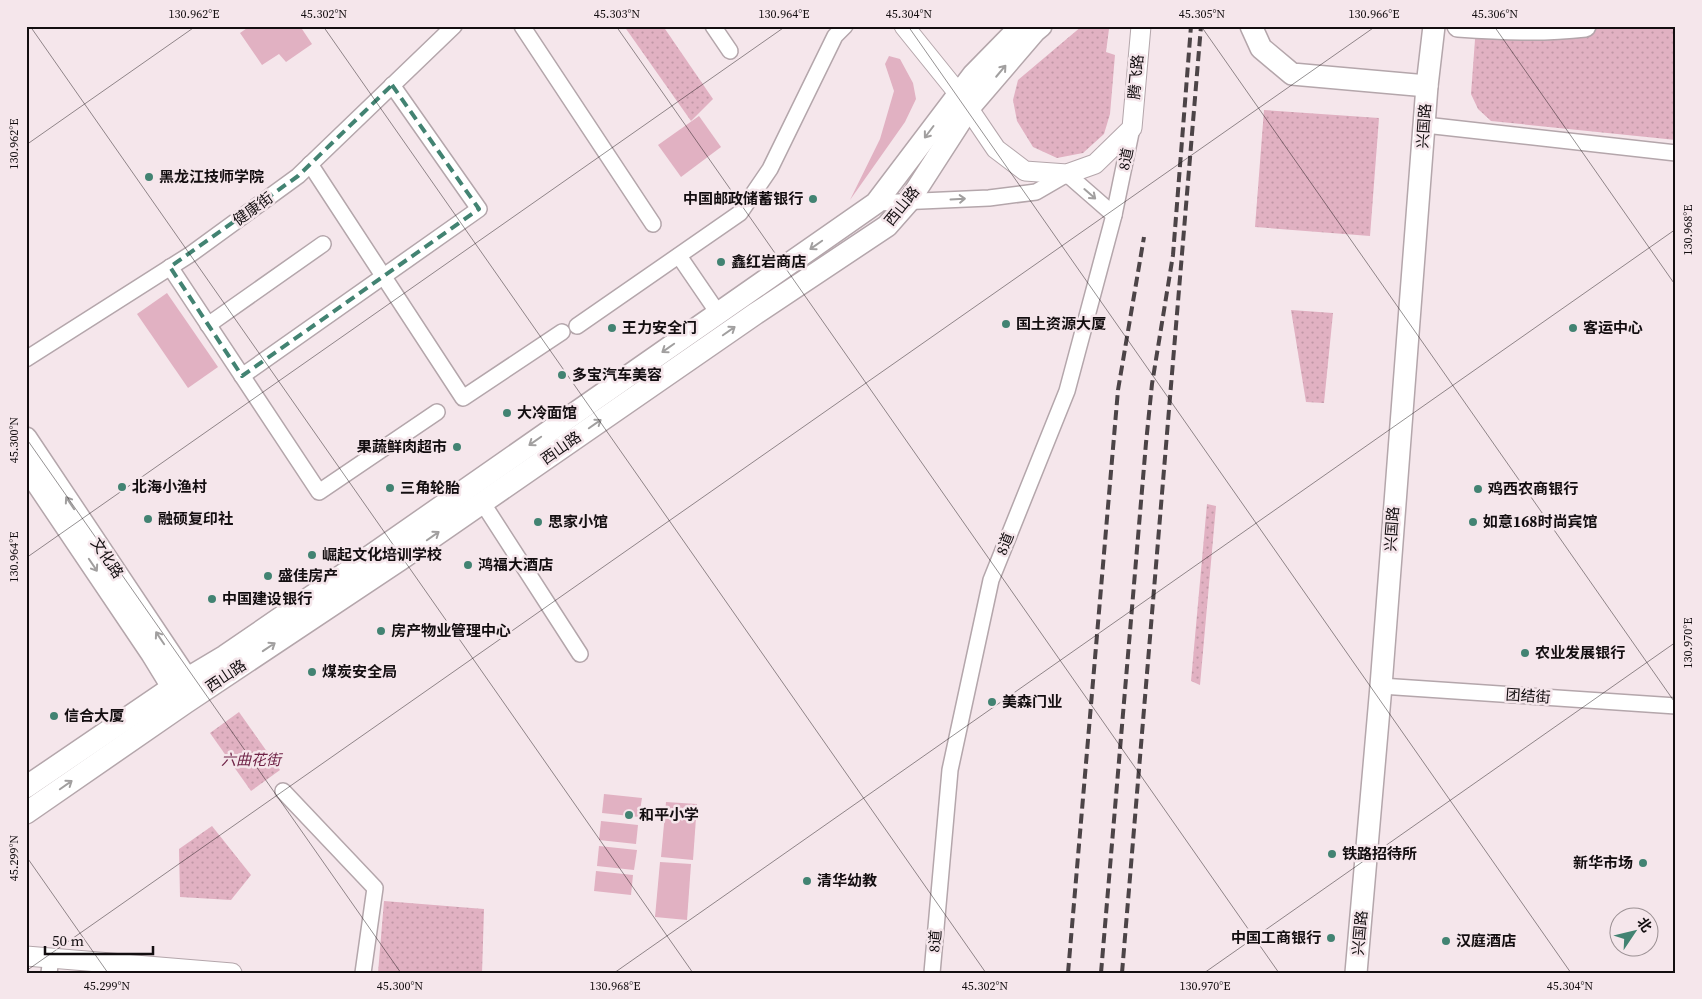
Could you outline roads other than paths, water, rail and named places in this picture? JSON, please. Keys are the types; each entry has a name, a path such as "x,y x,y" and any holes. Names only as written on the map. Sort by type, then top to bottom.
{"main road":[{"name":"西山路","path":"26,787 182,693 482,502 755,314 887,226 909,201 964,100 973,75 1021,26"},
{"name":"西山路","path":"26,813 182,693 225,656 876,203 964,100 1041,26"},
{"path":"1251,26 1261,48 1292,74 1427,86"},
{"name":"兴国路","path":"1356,973 1381,686 1427,86 1434,26"},
{"path":"1458,26 1503,30 1559,29 1585,26"},
{"name":"文化路","path":"26,438 182,693"},
{"name":"文化路","path":"26,467 182,693"}],"street":[{"name":"健康街","path":"26,359 191,254 298,176 454,26"},
{"path":"522,26 653,224"},
{"path":"713,26 730,51"},
{"path":"577,326 740,213 748,204 770,169 836,36 845,26"},
{"path":"904,26 964,100 996,149 1026,171 1067,174 1114,214"},
{"name":"腾飞路","path":"1132,128 1141,26"},
{"path":"242,376 480,209 392,85"},
{"path":"1425,125 1676,154"},
{"path":"876,203 989,198 1036,192 1067,174 1095,164 1132,128"},
{"name":"8道","path":"932,973 950,770 991,580 1067,391 1114,214 1132,128"},
{"path":"310,164 463,398 562,332"},
{"path":"208,325 324,244"},
{"path":"679,256 718,313"},
{"path":"170,267 319,492 437,412"},
{"path":"482,502 580,654"},
{"name":"团结街","path":"1381,686 1676,706"},
{"path":"283,791 375,888 363,973"},
{"path":"26,956 50,965 232,973"}],"railway":[{"path":"1101,973 1146,443 1152,384 1173,255 1191,26"},
{"path":"1122,973 1201,26"},
{"path":"1068,973 1118,390 1144,237"}],"place":[{"name":"黑龙江技师学院","path":"149,177"},
{"name":"中国邮政储蓄银行","path":"813,199"},
{"name":"鑫红岩商店","path":"721,262"},
{"name":"国土资源大厦","path":"1006,324"},
{"name":"王力安全门","path":"612,328"},
{"name":"客运中心","path":"1573,328"},
{"name":"多宝汽车美容","path":"562,375"},
{"name":"大冷面馆","path":"507,413"},
{"name":"果蔬鲜肉超市","path":"457,447"},
{"name":"北海小渔村","path":"122,487"},
{"name":"三角轮胎","path":"390,488"},
{"name":"鸡西农商银行","path":"1478,489"},
{"name":"融硕复印社","path":"148,519"},
{"name":"思家小馆","path":"538,522"},
{"name":"如意168时尚宾馆","path":"1473,522"},
{"name":"崛起文化培训学校","path":"312,555"},
{"name":"鸿福大酒店","path":"468,565"},
{"name":"盛佳房产","path":"268,576"},
{"name":"中国建设银行","path":"212,599"},
{"name":"房产物业管理中心","path":"381,631"},
{"name":"农业发展银行","path":"1525,653"},
{"name":"煤炭安全局","path":"312,672"},
{"name":"美森门业","path":"992,702"},
{"name":"信合大厦","path":"54,716"},
{"name":"和平小学","path":"629,815"},
{"name":"铁路招待所","path":"1332,854"},
{"name":"新华市场","path":"1643,863"},
{"name":"清华幼教","path":"807,881"},
{"name":"中国工商银行","path":"1331,938"},
{"name":"汉庭酒店","path":"1446,941"}],"park label":[{"name":"六曲花街","path":"251,760"}]}
